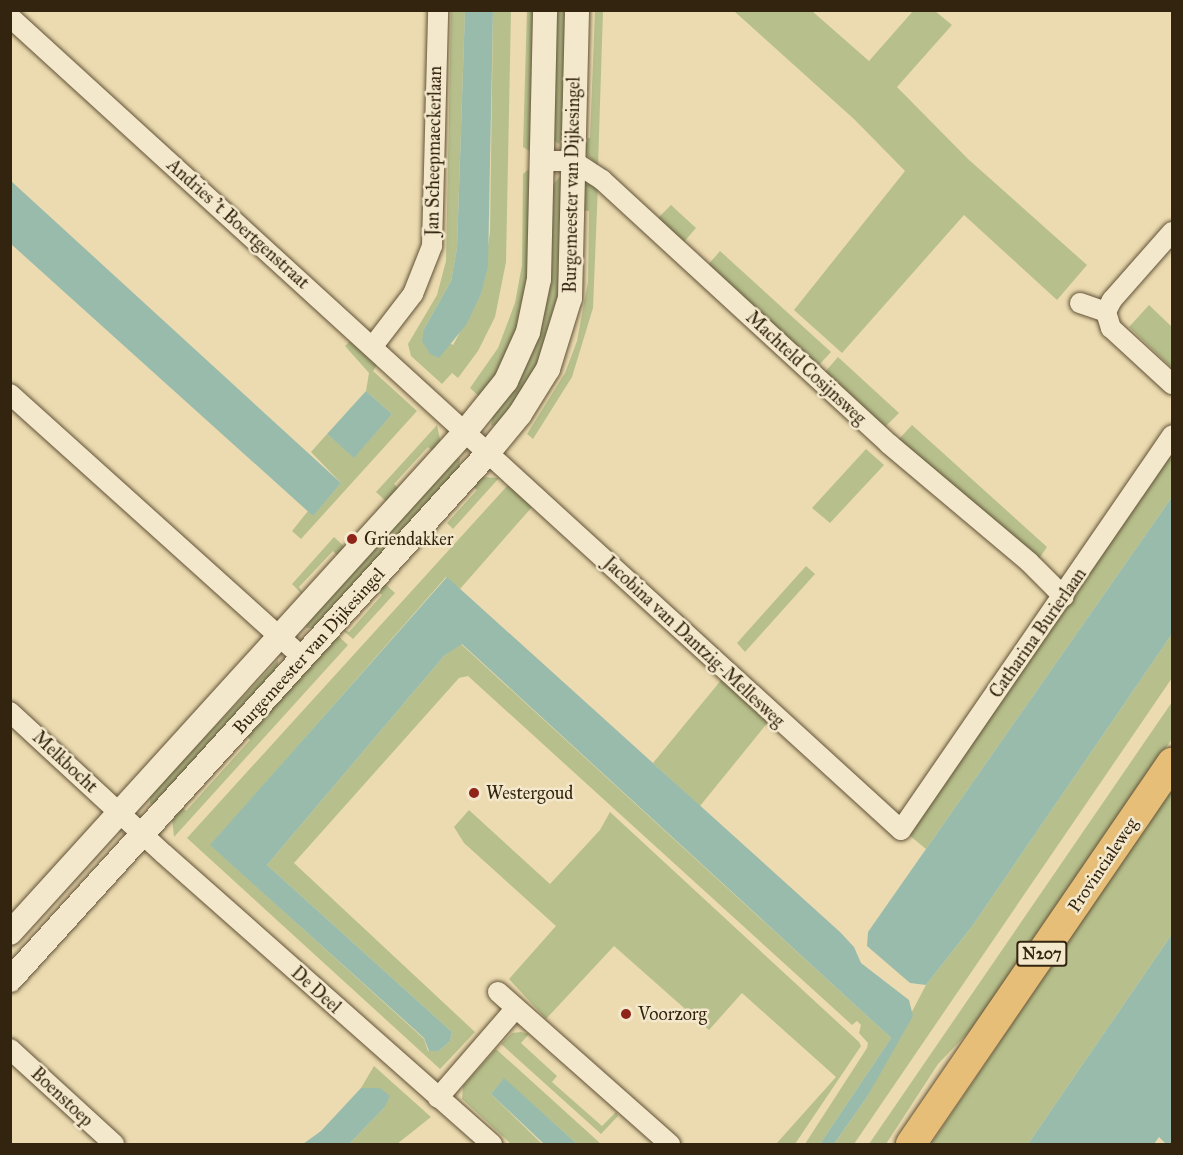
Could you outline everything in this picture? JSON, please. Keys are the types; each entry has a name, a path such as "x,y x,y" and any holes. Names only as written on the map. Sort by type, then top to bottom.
{"main road":[{"name":"Provincialeweg","path":"911,1144 1173,763"}],"street":[{"name":"Jan Scheepmaeckerlaan","path":"373,346 413,294 432,246 438,10"},
{"name":"Burgemeester van Dijkesingel","path":"10,933 464,433 506,381 535,309 545,10"},
{"name":"Burgemeester van Dijkesingel","path":"10,980 488,453 520,414 543,378 561,335 570,298 577,10"},
{"name":"Andries 't Boertgenstraat","path":"10,17 373,346 464,433"},
{"path":"541,161 573,161"},
{"name":"Machteld Cosijnsweg","path":"573,161 626,201 889,444 1029,562 1064,597"},
{"path":"1168,381 1111,328 1106,312 1112,300 1173,232"},
{"path":"1080,303 1106,312"},
{"path":"10,394 278,638 303,658"},
{"name":"Jacobina van Dantzig-Mellesweg","path":"464,433 902,830"},
{"name":"Catharina Burierlaan","path":"902,830 1173,435"},
{"name":"Melkbocht","path":"10,712 142,834"},
{"name":"De Deel","path":"142,834 492,1144"},
{"path":"498,992 670,1144"},
{"path":"438,1098 515,1009"},
{"name":"Boenstoep","path":"10,1049 114,1144"}],"green space":[{"path":"451,11 465,11 457,248 451,281 424,329 453,345 481,294 490,232 493,11 511,11 506,262 495,317 478,351 458,378 452,373 442,384 411,356 408,344 437,295 446,261"},
{"path":"527,11 538,11 534,154 523,147"},
{"path":"553,11 570,11 564,133 559,144 553,140"},
{"path":"595,11 603,11 598,166 585,153 580,138 590,138"},
{"path":"734,11 812,11 869,61 913,11 935,11 952,25 897,87 968,159 1087,265 1057,300 964,215 842,353 794,310 905,171 855,120"},
{"path":"529,169 534,169 525,321 483,400 470,388 498,348 515,303 522,265 523,174"},
{"path":"561,175 562,289 549,349 500,423 491,426 493,411 507,393 549,190"},
{"path":"593,183 598,185 593,308 572,377 533,439 527,434 565,373 577,341 588,282 589,211 579,210 582,186"},
{"path":"671,205 696,228 683,243 657,219"},
{"path":"720,251 831,352 818,366 707,266"},
{"path":"1149,305 1172,327 1172,368 1129,327"},
{"path":"350,341 377,365 373,371 417,411 301,539 292,531 308,511 313,515 341,483 311,452 327,434 354,457 392,414 366,391 369,373 345,346"},
{"path":"838,357 899,413 885,427 825,372"},
{"path":"437,425 441,444 435,453 428,447 394,484 401,491 389,504 376,492"},
{"path":"912,425 1047,547 1036,563 899,439"},
{"path":"866,449 884,465 830,523 812,508"},
{"path":"1172,454 1172,497 926,849 909,835"},
{"path":"460,458 459,469 315,628 306,628 307,621 452,461"},
{"path":"483,477 499,478 453,529 447,523 477,490 470,484"},
{"path":"508,485 532,507 460,589 446,577 211,845 424,1039 428,1051 439,1051 450,1041 452,1032 267,865 444,656 461,644 891,1038 820,1144 805,1144 867,1048 868,1043 859,1033 861,1025 857,1021 852,1025 468,676 459,678 294,863 475,1032 440,1069 187,838"},
{"path":"334,537 347,549 340,558 333,551 299,587 305,597 292,584"},
{"path":"806,566 815,574 745,652 737,643"},
{"path":"382,581 395,593 353,639 339,627 349,632 382,595 374,588"},
{"path":"335,633 348,645 174,837 172,817 179,804 186,811 250,740 244,733"},
{"path":"1172,634 1172,678 854,1144 834,1144 867,1097 926,985 973,925"},
{"path":"278,660 278,668 158,802 150,804 150,795"},
{"path":"722,679 769,721 700,806 653,763"},
{"path":"1172,702 1172,739 981,1019 938,1064 886,1144 869,1144"},
{"path":"1172,788 1172,934 1028,1144 931,1144"},
{"path":"469,810 550,884 600,830 610,812 859,1042 861,1046 795,1144 776,1144 836,1077 742,993 709,1030 614,946 546,1019 509,979 556,926 464,843 454,827"},
{"path":"512,1033 529,1034 521,1043 557,1076 552,1082 602,1126 616,1112 618,1116 601,1134 501,1044"},
{"path":"496,1049 601,1144 577,1144 504,1079 491,1094 542,1144 511,1144 462,1099 463,1086"},
{"path":"374,1066 431,1117 397,1144 349,1144 384,1108 380,1088 361,1088"}],"shaded area":[{"path":"465,10 493,11 488,266 481,294 466,325 439,358 430,354 422,341 424,329 451,281 457,248"},
{"path":"11,181 341,483 313,516 11,244"},
{"path":"366,391 392,414 354,458 327,434"},
{"path":"1172,497 1172,634 973,925 926,985 910,983 867,946 868,932"},
{"path":"447,577 840,932 854,947 861,963 909,1000 913,1016 867,1097 834,1144 820,1144 891,1038 462,644 444,656 267,865 452,1032 450,1041 439,1051 429,1051 424,1038 210,845"},
{"path":"1172,934 1172,1144 1166,1144 1159,1137 1154,1144 1028,1144"},
{"path":"504,1078 577,1144 544,1144 491,1094"},
{"path":"361,1088 380,1088 390,1096 384,1108 349,1144 303,1144 321,1131"}],"place":[{"name":"Griendakker","path":"352,539"},
{"name":"Westergoud","path":"474,793"},
{"name":"Voorzorg","path":"626,1014"}]}
